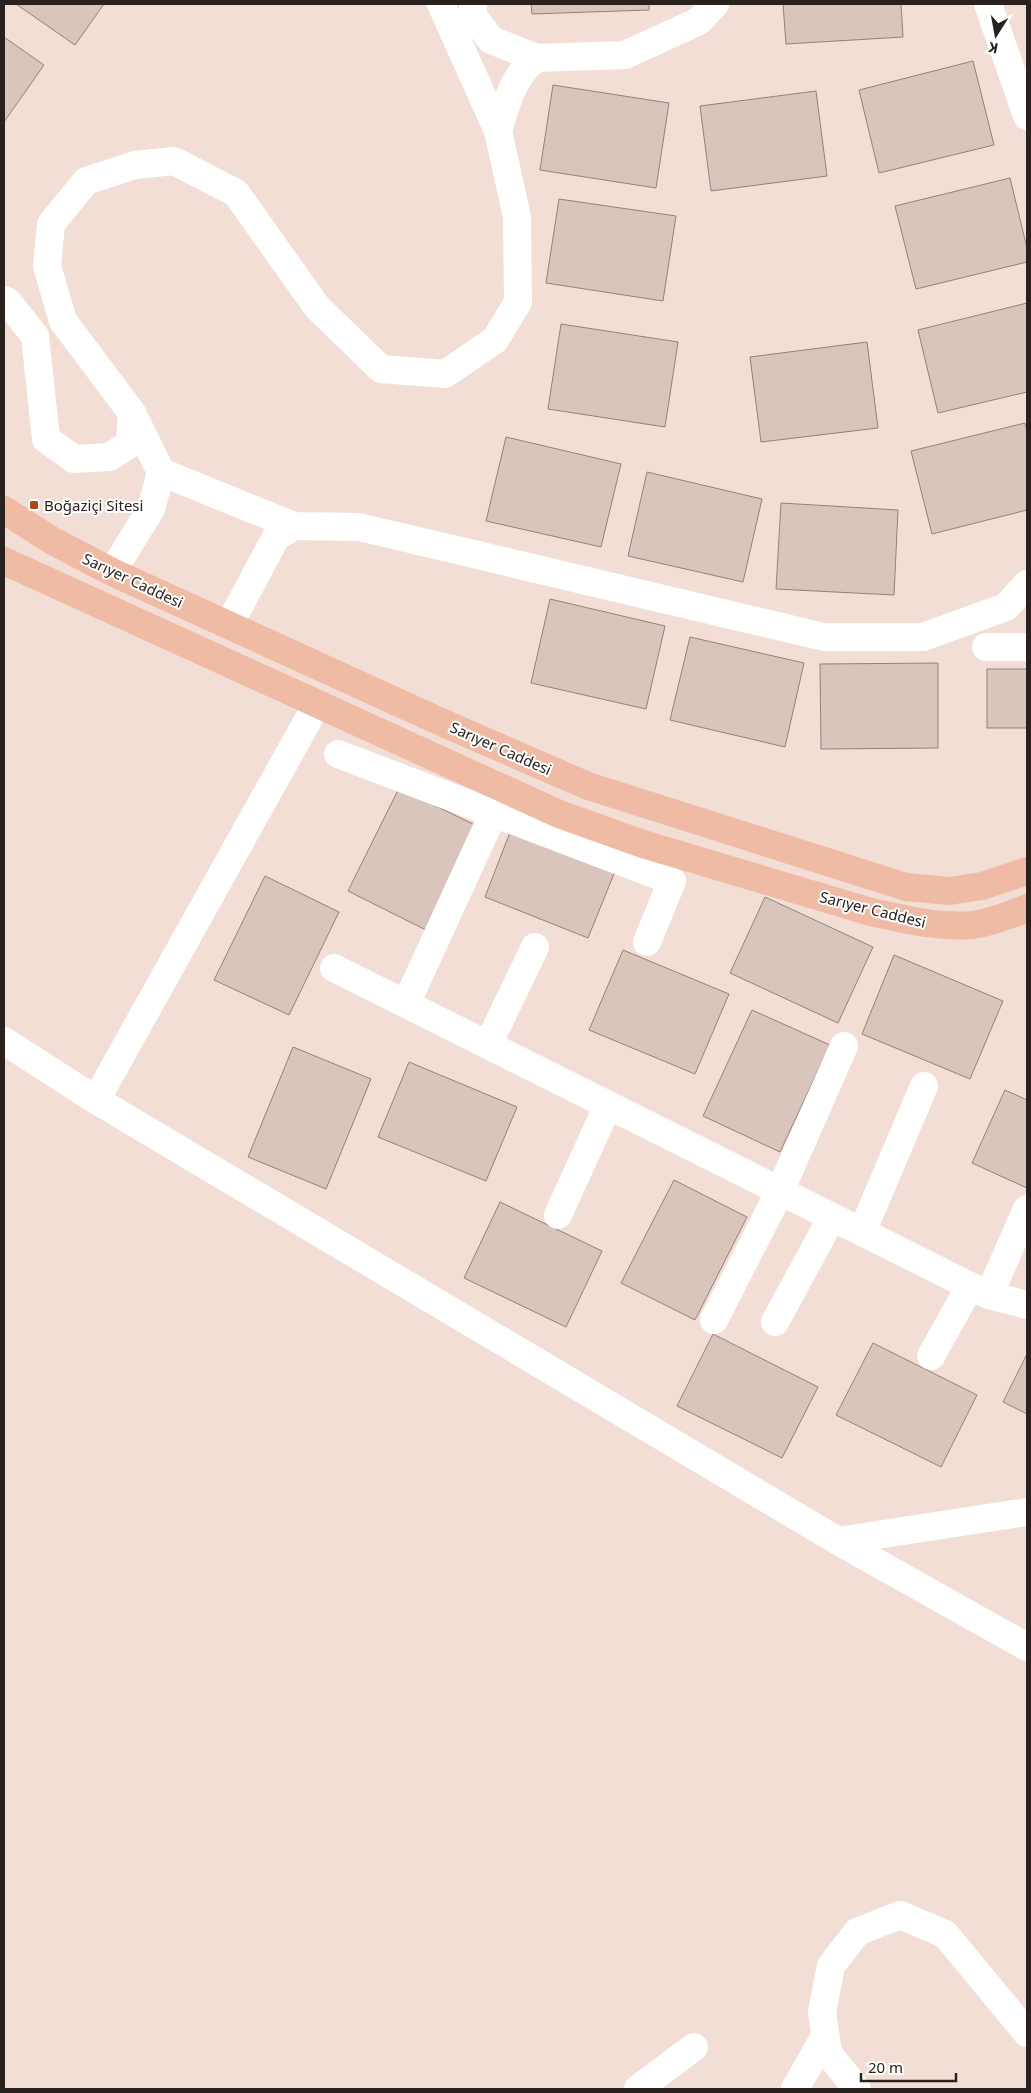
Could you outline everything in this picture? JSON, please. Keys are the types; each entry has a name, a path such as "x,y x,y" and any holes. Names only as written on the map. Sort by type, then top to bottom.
{"main road":[{"name":"Sarıyer Caddesi","path":"4,510 51,540 112,572 441,722 588,786 906,887 949,891 982,886 1027,871"},
{"name":"Sarıyer Caddesi","path":"4,561 559,814 643,844 872,912 947,926 973,925 1027,908"}],"street":[{"path":"112,572 151,509 161,472 132,413 63,321 47,266 51,224 86,181 135,165 174,161 236,193 317,307 381,369 445,374 495,340 518,302 517,217 498,131 441,4"},
{"path":"473,4 473,16 491,40 537,58 625,55 699,21 715,4"},
{"path":"988,4 1027,116"},
{"path":"498,131 511,91 526,66 537,58"},
{"path":"4,300 8,302 36,336 46,439 74,459 109,457 130,444 132,413"},
{"path":"161,472 294,526 359,527 824,637 923,637 1006,607 1027,584"},
{"path":"230,625 276,537 294,526"},
{"path":"986,647 1027,647"},
{"path":"96,1100 317,704"},
{"path":"338,754 672,881 647,942"},
{"path":"406,1004 494,812"},
{"path":"488,1045 535,947"},
{"path":"334,968 979,1290 1027,1305"},
{"path":"4,1041 96,1100 838,1541 1027,1646"},
{"path":"714,1320 780,1191 844,1046"},
{"path":"862,1232 924,1086"},
{"path":"558,1215 608,1105"},
{"path":"931,1356 979,1290 1027,1209"},
{"path":"776,1322 832,1217"},
{"path":"838,1541 1027,1512"},
{"path":"857,2089 828,2053 822,2012 831,1966 857,1932 900,1915 945,1934 1027,2033"},
{"path":"795,2089 825,2036"},
{"path":"638,2089 694,2047"}],"building":[{"path":"16,4 104,4 75,45"},
{"path":"531,4 649,4 649,10 532,14"},
{"path":"783,4 901,4 903,37 786,44"},
{"path":"4,37 44,65 4,122"},
{"path":"973,61 994,145 879,173 859,90"},
{"path":"553,85 669,103 656,188 540,170"},
{"path":"816,91 827,176 711,191 700,106"},
{"path":"1010,178 1027,248 1027,262 916,289 895,206"},
{"path":"559,199 676,216 663,301 546,283"},
{"path":"1027,303 1027,392 938,413 918,330"},
{"path":"561,324 678,342 665,427 548,409"},
{"path":"867,342 878,428 761,442 750,357"},
{"path":"1025,423 1027,431 1027,510 932,534 911,451"},
{"path":"506,437 621,464 601,547 486,521"},
{"path":"647,472 762,499 743,582 628,556"},
{"path":"781,503 898,510 894,595 776,589"},
{"path":"550,599 665,626 646,709 531,683"},
{"path":"690,637 804,663 785,747 670,720"},
{"path":"938,663 938,748 821,749 820,664"},
{"path":"987,669 1027,669 1027,728 987,728"},
{"path":"399,788 477,826 426,930 348,891"},
{"path":"512,827 616,869 588,938 485,897"},
{"path":"265,876 339,912 289,1015 214,980"},
{"path":"765,897 873,947 838,1023 730,973"},
{"path":"623,950 729,994 695,1074 589,1030"},
{"path":"894,955 1003,1001 970,1079 862,1034"},
{"path":"752,1010 830,1045 780,1152 703,1116"},
{"path":"293,1047 371,1079 326,1189 248,1157"},
{"path":"409,1062 517,1107 486,1181 378,1137"},
{"path":"1005,1090 1027,1100 1027,1188 972,1163"},
{"path":"674,1180 747,1217 695,1320 621,1283"},
{"path":"500,1202 602,1251 566,1327 464,1278"},
{"path":"713,1334 818,1387 782,1458 677,1406"},
{"path":"873,1343 977,1395 941,1467 836,1415"},
{"path":"1027,1354 1027,1414 1003,1402"}],"place":[{"name":"Boğaziçi Sitesi","path":"34,505"}]}
